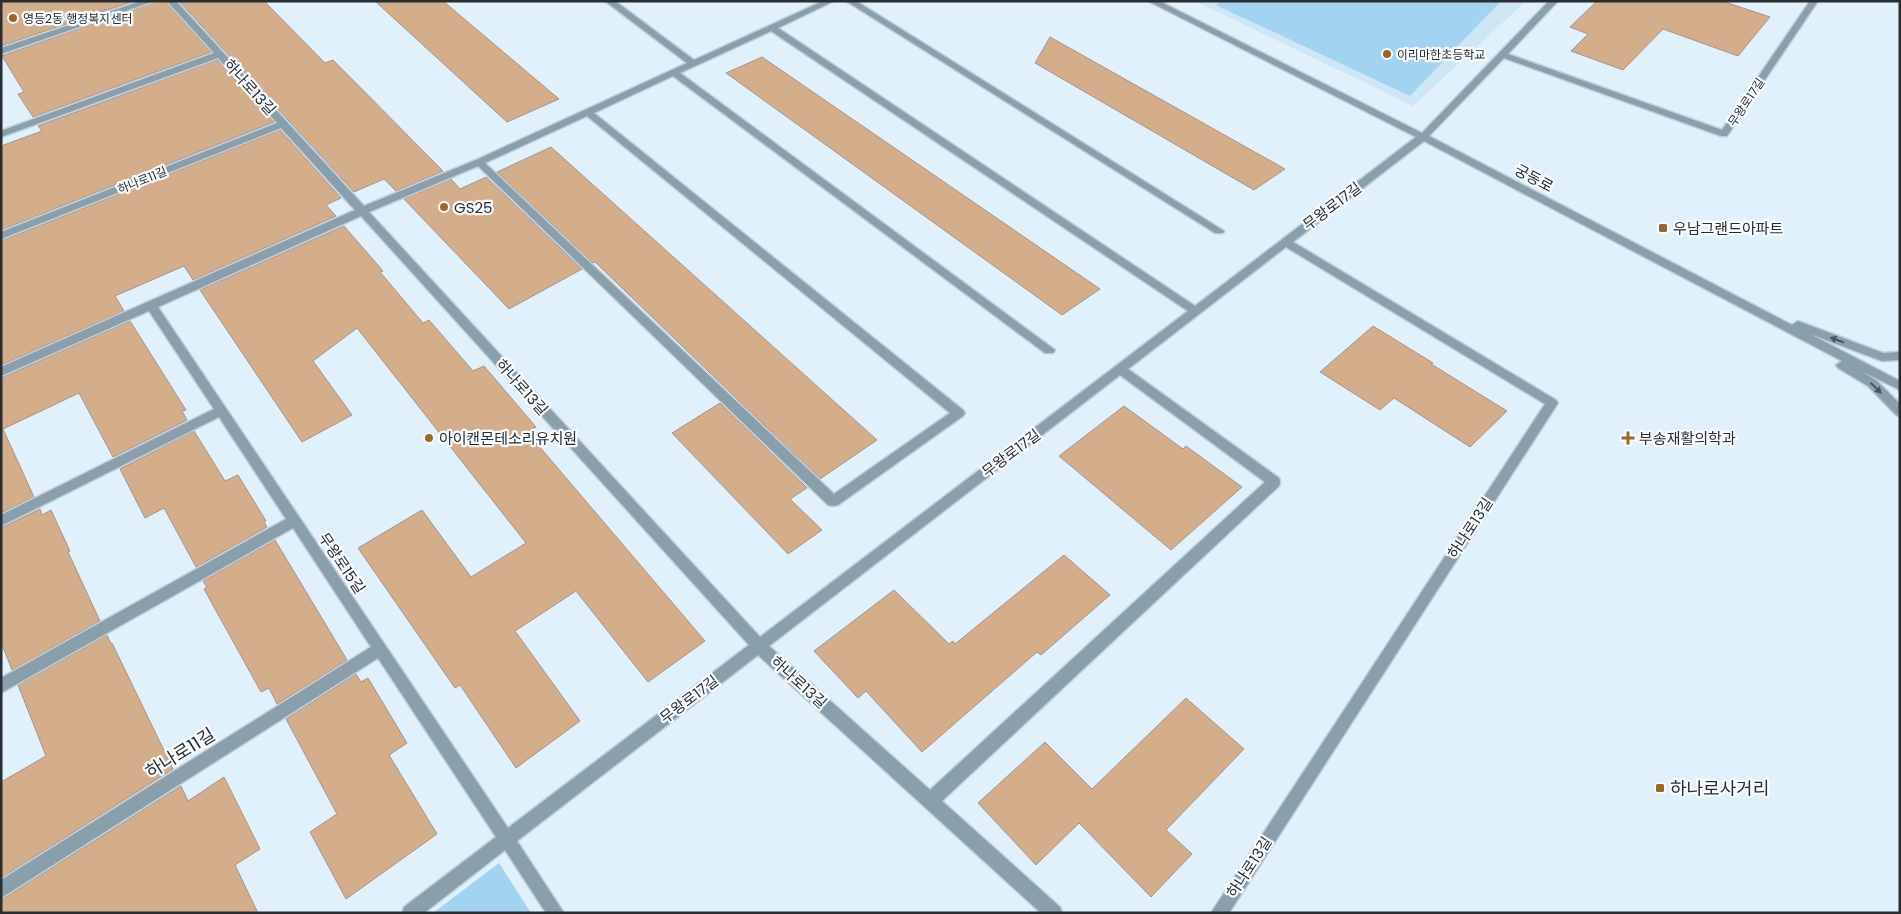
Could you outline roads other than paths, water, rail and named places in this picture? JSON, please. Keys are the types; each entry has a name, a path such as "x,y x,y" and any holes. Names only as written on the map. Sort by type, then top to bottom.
{"street":[{"path":"1,51 150,1"},
{"name":"하나로13길","path":"171,1 759,646 1054,913"},
{"path":"609,1 694,64"},
{"path":"1,372 362,211 479,162 830,1"},
{"path":"850,1 1219,231"},
{"name":"궁동로","path":"1152,1 1423,137 1900,386"},
{"name":"무왕로17길","path":"410,913 1423,137 1554,1"},
{"name":"무왕로17길","path":"1504,55 1724,134 1814,1"},
{"path":"772,28 1195,311"},
{"path":"1,134 219,54"},
{"path":"674,73 1048,350"},
{"path":"479,162 833,501 959,413 588,112"},
{"name":"하나로11길","path":"1,236 283,124"},
{"name":"하나로13길","path":"1219,913 1552,403 1286,242"},
{"name":"무왕로15길","path":"151,305 507,839"},
{"path":"1746,306 1882,357 1900,356"},
{"path":"1746,306 1872,383 1900,412"},
{"path":"930,800 1274,482 1120,370"},
{"path":"1,521 220,411"},
{"path":"1,686 294,521"},
{"name":"하나로11길","path":"1,890 379,649"},
{"path":"507,839 556,913"}],"place":[{"name":"영등2동 행정복지센터","path":"13,18"},
{"name":"이리마한초등학교","path":"1387,54"},
{"name":"GS25","path":"444,207"},
{"name":"우남그랜드아파트","path":"1663,228"},
{"name":"아이캔몬테소리유치원","path":"429,438"},
{"name":"부송재활의학과","path":"1628,438"},
{"name":"하나로사거리","path":"1660,788"}]}
